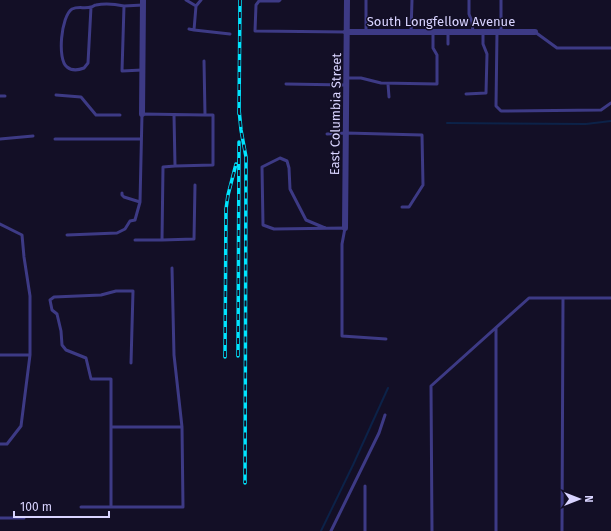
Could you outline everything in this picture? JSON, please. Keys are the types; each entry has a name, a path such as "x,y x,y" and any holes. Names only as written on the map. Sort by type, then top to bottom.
{"street":[{"name":"East Columbia Street","path":"345,228 347,0"},
{"path":"142,114 143,3"},
{"name":"South Longfellow Avenue","path":"346,32 535,32"}],"lane":[{"path":"186,0 196,6"},
{"path":"194,30 196,6 201,0"},
{"path":"280,0 259,1 256,5 255,31 346,32"},
{"path":"366,0 366,32"},
{"path":"411,32 412,0"},
{"path":"469,0 469,14 473,32"},
{"path":"501,0 496,106 502,111 601,110 611,104"},
{"path":"91,7 88,63 84,68 73,70 66,67 62,61 63,24 67,15 72,9 91,7 95,5 115,4 124,6 143,3"},
{"path":"124,6 122,71 142,70"},
{"path":"188,29 230,34"},
{"path":"286,84 346,82 361,78 388,84 437,84 437,56 433,48 433,32"},
{"path":"448,32 448,44"},
{"path":"466,94 486,93 486,54 483,44 483,32"},
{"path":"535,32 557,48 611,48"},
{"path":"204,61 204,114"},
{"path":"388,84 389,97"},
{"path":"0,96 5,96"},
{"path":"56,96 82,97 96,115 120,115"},
{"path":"67,235 117,233 125,229 130,220 135,220 140,202 142,114 213,115 213,165 163,167 162,240"},
{"path":"174,115 175,166"},
{"path":"327,134 422,135 424,185 409,207 402,207"},
{"path":"0,139 33,136"},
{"path":"55,139 141,139"},
{"path":"325,228 306,220 290,189 287,160 280,158 262,167 263,225 274,229 345,228 342,244 342,336 386,339"},
{"path":"135,240 194,239 195,185"},
{"path":"122,193 122,196 124,197 140,202"},
{"path":"0,224 22,235 30,296 30,355 21,426 7,444 0,444"},
{"path":"81,507 183,507 182,427 174,356 172,268"},
{"path":"111,507 111,379 90,379 86,358 66,350 62,345 59,320 57,314 52,310 50,300 54,297 101,296 116,291 133,291 131,364"},
{"path":"432,531 431,386 529,298 611,298"},
{"path":"562,531 563,298"},
{"path":"496,328 496,531"},
{"path":"0,355 30,355"},
{"path":"332,531 379,433 386,415"},
{"path":"111,427 182,427"},
{"path":"365,486 365,531"},
{"path":"0,518 24,518"}],"waterway":[{"path":"447,123 586,124 611,121"},
{"path":"321,531 388,388"}],"railway":[{"path":"239,114 240,0"},
{"path":"239,109 246,157 245,483"},
{"path":"238,356 239,142"},
{"path":"225,357 226,209 236,164"}]}
